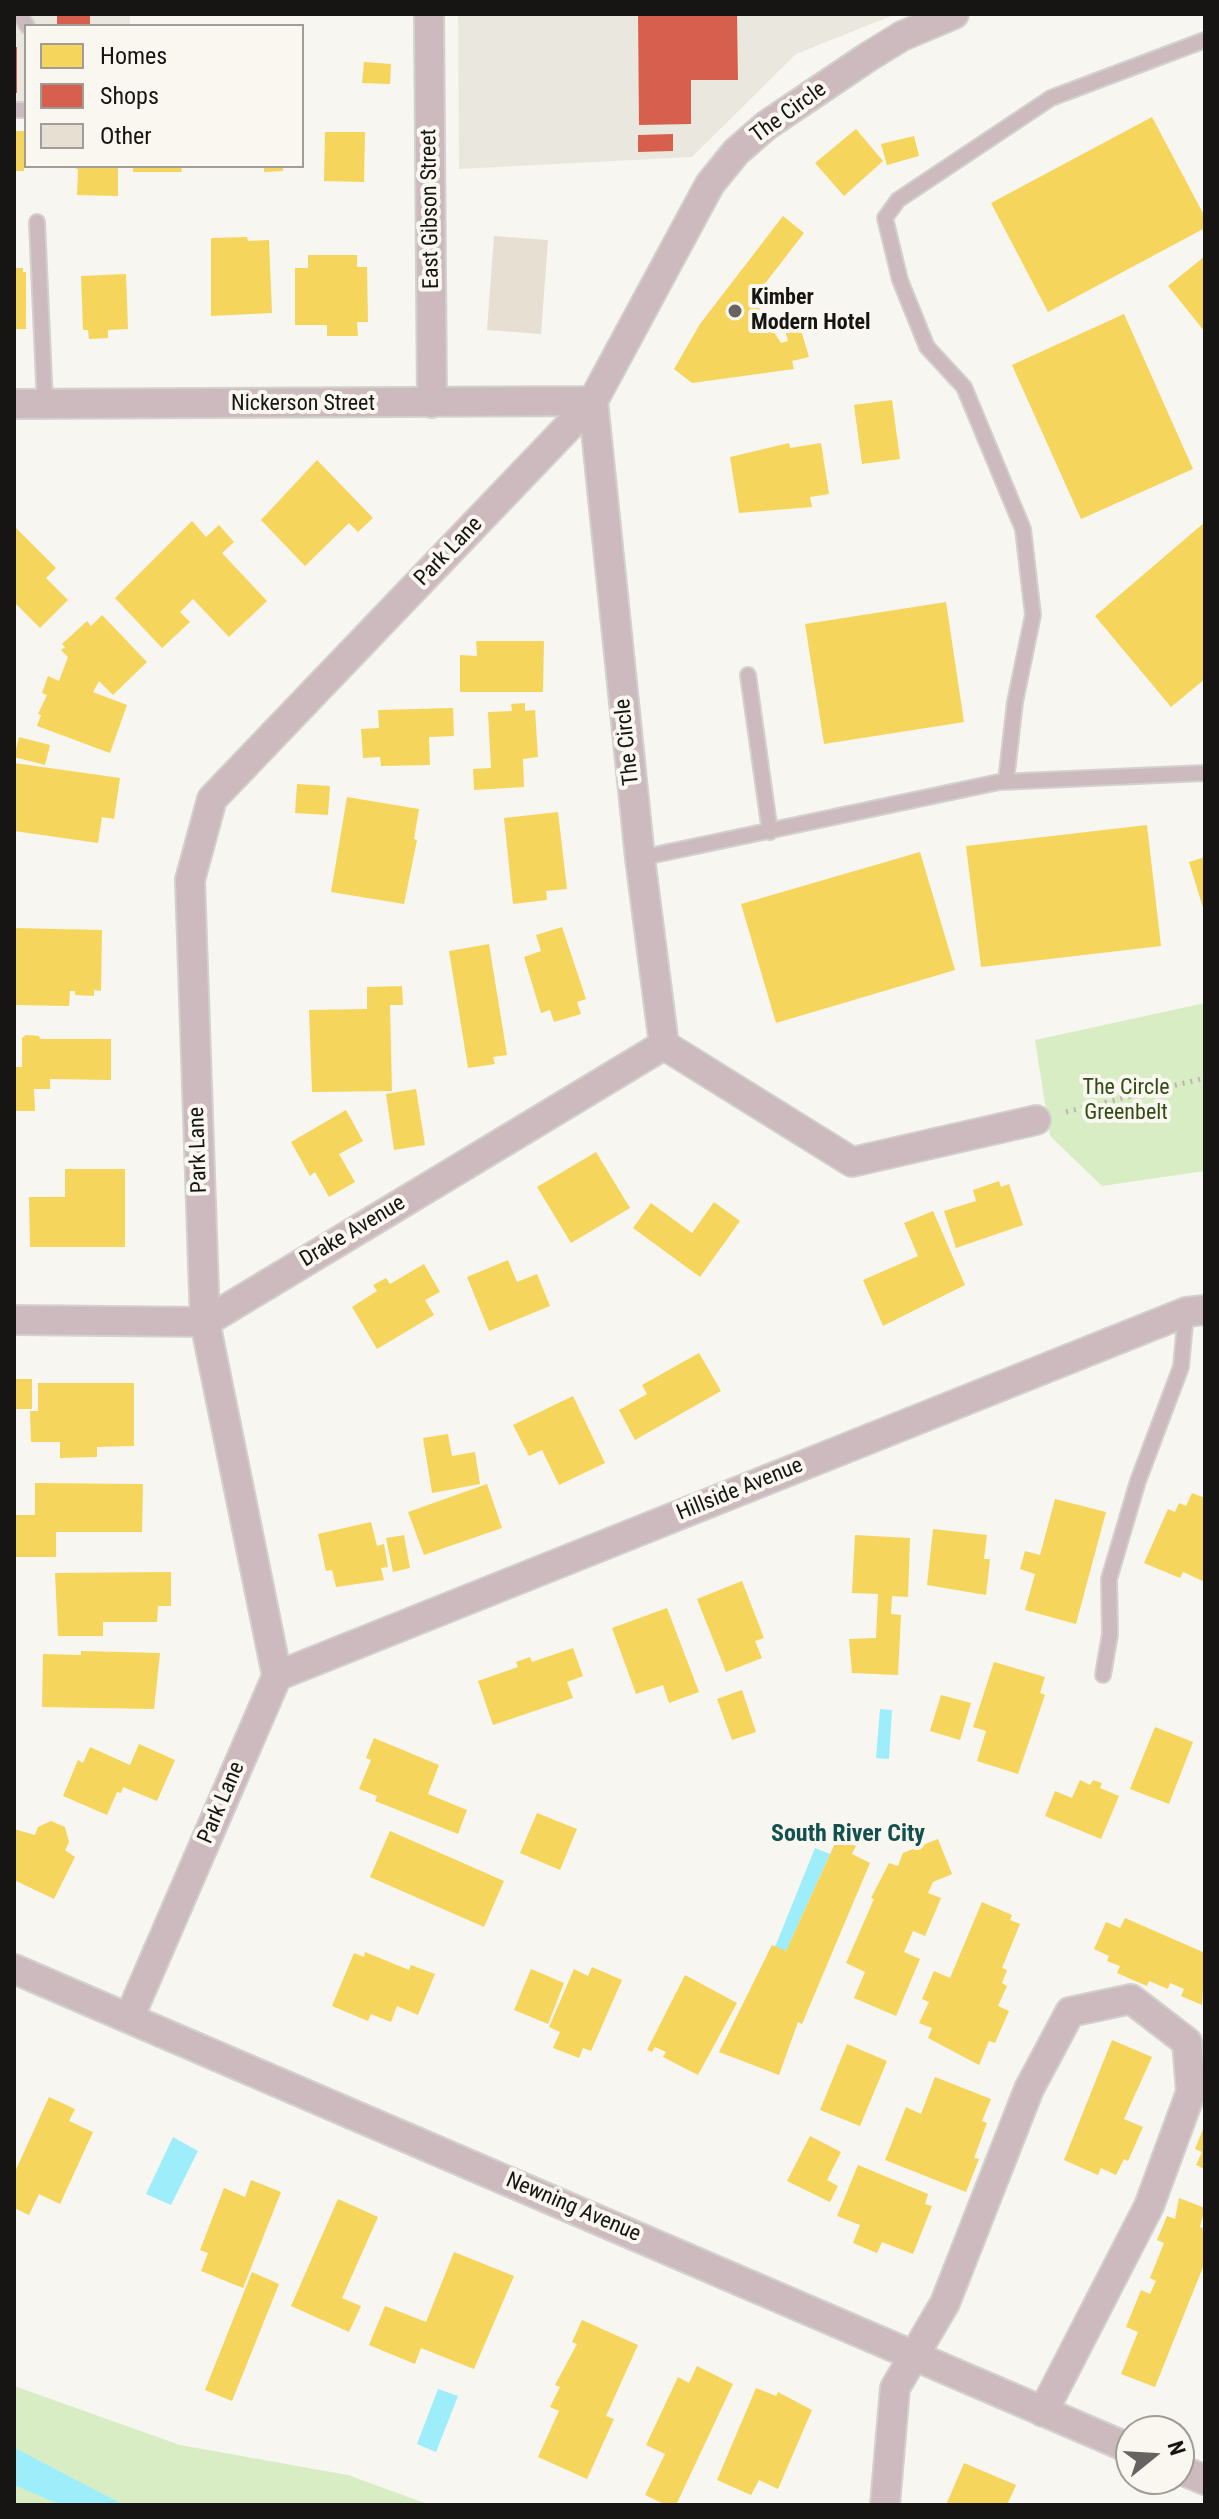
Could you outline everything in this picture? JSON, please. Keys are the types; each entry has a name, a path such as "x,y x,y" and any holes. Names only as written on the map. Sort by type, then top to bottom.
{"street":[{"name":"East Gibson Street","path":"429,14 432,403"},
{"name":"The Circle","path":"664,1045 640,858 593,401 710,184 736,152 767,125 868,57 902,36 954,14"},
{"name":"Nickerson Street","path":"14,404 593,401"},
{"name":"Park Lane","path":"130,2016 277,1676 205,1322 190,880 212,799 593,401"},
{"name":"Drake Avenue","path":"205,1322 664,1045"},
{"path":"664,1045 852,1162 1036,1120"},
{"name":"Hillside Avenue","path":"277,1676 1196,1311"},
{"path":"14,1320 205,1322"},
{"name":"Newning Avenue","path":"14,1969 130,2016 1115,2442"},
{"path":"885,2505 895,2388 945,2303 1029,2089 1070,2012 1131,1999 1187,2042 1191,2092 1149,2206 1043,2412"}],"lane":[{"path":"1006,781 1015,702 1033,615 1023,529 964,387 927,347 900,280 885,218 898,200 1051,98 1205,40"},
{"path":"37,222 45,404"},
{"path":"748,675 770,832"},
{"path":"640,858 1006,781 1205,773"},
{"path":"1103,1675 1110,1634 1109,1579 1138,1481 1181,1367 1196,1311"}],"path":[{"path":"1036,1120 1205,1078"}],"shaded area":[{"path":"14,14 130,14 130,24 24,24 24,118 14,118"},
{"path":"458,14 896,14 796,54 692,157 459,169"}],"green space":[{"name":"The Circle Greenbelt","path":"1205,1003 1205,1171 1102,1186 1050,1136 1035,1040"},
{"path":"14,2386 180,2445 348,2475 430,2505 14,2505"}],"water":[{"path":"880,1709 892,1710 889,1759 876,1758"},
{"path":"815,1848 830,1854 786,1951 775,1947"},
{"path":"173,2137 198,2151 171,2205 146,2194"},
{"path":"438,2389 458,2396 436,2452 417,2444"},
{"path":"14,2449 124,2505 61,2505 14,2485"}],"building: Homes":[{"path":"364,62 391,64 390,84 362,83"},
{"path":"1152,117 1205,217 1205,228 1048,312 991,203"},
{"path":"856,129 883,161 844,196 815,163"},
{"path":"14,131 24,131 24,171 14,171"},
{"path":"325,132 365,132 364,182 324,181"},
{"path":"914,136 919,156 887,165 881,144"},
{"path":"76,168 118,168 118,196 77,195"},
{"path":"133,168 181,168 182,172 133,172"},
{"path":"264,168 283,168 283,171 264,172"},
{"name":"Kimber Modern Hotel","path":"783,216 804,233 753,299 781,343 788,341 785,330 800,327 809,357 792,361 794,369 692,383 674,369 700,324"},
{"path":"247,237 248,241 269,240 272,313 211,316 211,238"},
{"path":"308,255 357,255 357,267 367,267 368,322 357,322 358,336 327,336 327,325 295,325 295,268 308,268"},
{"path":"1205,256 1205,332 1168,286"},
{"path":"14,268 23,268 26,272 26,329 14,329"},
{"path":"126,274 128,329 108,330 108,338 89,339 88,330 83,330 81,276"},
{"path":"1124,314 1193,469 1081,519 1012,365"},
{"path":"892,400 900,459 862,464 854,405"},
{"path":"789,443 790,448 821,443 829,494 810,497 812,507 739,513 730,457"},
{"path":"317,460 373,518 358,532 349,523 305,566 261,520"},
{"path":"192,521 206,537 219,525 234,542 222,553 267,601 229,637 193,599 180,612 190,622 162,648 115,598"},
{"path":"1205,522 1205,679 1171,707 1095,616"},
{"path":"14,526 56,568 46,578 68,600 40,628 14,602"},
{"path":"946,602 964,722 824,744 805,624"},
{"path":"102,615 147,662 113,695 99,681 93,692 127,705 110,753 37,726 41,715 38,714 47,695 42,693 48,676 59,681 68,657 61,650 65,647 62,644 87,621 91,626"},
{"path":"476,641 544,641 543,692 460,692 460,655 477,656"},
{"path":"525,703 525,711 535,710 538,757 523,759 524,787 474,790 473,769 491,768 488,712 512,711 511,704"},
{"path":"453,708 454,736 429,737 430,765 381,766 380,757 363,758 361,729 379,728 378,710"},
{"path":"19,737 50,745 45,765 14,757"},
{"path":"14,763 120,778 114,819 102,817 98,843 14,831"},
{"path":"297,784 330,786 328,815 295,813"},
{"path":"347,797 419,809 414,839 417,840 404,904 331,892"},
{"path":"558,812 567,889 546,891 547,900 513,904 504,818"},
{"path":"1147,825 1161,946 981,967 966,846"},
{"path":"920,852 955,970 776,1023 741,904"},
{"path":"1205,857 1205,911 1204,911 1189,862"},
{"path":"562,927 586,999 577,1002 581,1014 554,1022 550,1010 541,1013 524,957 541,951 536,935"},
{"path":"14,928 102,930 101,991 94,990 94,996 75,995 75,991 70,991 69,1006 14,1005"},
{"path":"489,944 507,1055 493,1057 495,1064 468,1068 449,951"},
{"path":"402,986 403,1005 390,1005 392,1091 312,1092 309,1010 367,1009 367,987"},
{"path":"26,1035 39,1036 40,1039 111,1039 111,1080 50,1079 50,1089 34,1089 35,1111 14,1111 14,1067 22,1067 22,1038"},
{"path":"416,1089 425,1145 394,1150 386,1094"},
{"path":"346,1110 363,1141 339,1154 355,1182 329,1197 315,1172 310,1176 291,1142"},
{"path":"596,1152 630,1208 571,1243 537,1187"},
{"path":"65,1169 125,1169 125,1247 30,1247 29,1197 65,1197"},
{"path":"999,1181 1001,1187 1009,1184 1023,1225 956,1248 944,1211 976,1201 973,1190"},
{"path":"714,1202 740,1221 700,1277 633,1228 651,1203 692,1233"},
{"path":"933,1211 965,1285 883,1326 863,1280 918,1256 904,1223"},
{"path":"508,1260 517,1282 537,1274 550,1306 489,1331 467,1277"},
{"path":"424,1264 440,1292 425,1300 434,1315 377,1349 352,1307 377,1291 373,1285 386,1278 390,1284"},
{"path":"699,1353 721,1391 635,1440 619,1410 647,1394 642,1385"},
{"path":"14,1379 32,1379 32,1409 14,1409"},
{"path":"38,1383 134,1383 134,1446 97,1447 97,1457 60,1458 60,1442 31,1442 30,1411 38,1411"},
{"path":"573,1396 605,1463 559,1485 542,1450 529,1456 513,1425"},
{"path":"448,1434 452,1456 475,1452 480,1484 432,1493 423,1438"},
{"path":"35,1483 143,1484 142,1532 56,1532 56,1557 14,1557 14,1515 35,1515"},
{"path":"487,1484 502,1528 424,1555 408,1512"},
{"path":"1192,1493 1205,1498 1205,1582 1183,1572 1180,1578 1144,1563 1168,1509 1175,1512 1179,1503 1186,1506"},
{"path":"1055,1499 1106,1512 1076,1624 1025,1610 1035,1574 1020,1569 1025,1551 1040,1555"},
{"path":"371,1522 377,1546 384,1544 388,1567 381,1568 384,1580 336,1587 332,1570 326,1571 318,1534"},
{"path":"933,1529 987,1535 984,1559 990,1559 986,1595 927,1585"},
{"path":"404,1535 410,1568 393,1572 386,1538"},
{"path":"855,1535 910,1538 908,1597 892,1596 891,1614 901,1615 898,1675 852,1673 849,1639 876,1638 878,1594 852,1593"},
{"path":"171,1572 171,1606 158,1606 157,1622 103,1622 103,1636 58,1636 55,1573"},
{"path":"742,1581 764,1638 755,1641 762,1658 726,1672 697,1599"},
{"path":"667,1608 699,1692 669,1703 663,1685 636,1694 612,1628"},
{"path":"573,1648 583,1676 567,1682 573,1698 493,1725 478,1681 518,1667 516,1662 530,1657 532,1662"},
{"path":"81,1651 160,1653 154,1709 42,1707 43,1654 81,1655"},
{"path":"994,1662 1045,1677 1040,1693 1045,1695 1018,1774 977,1761 986,1731 973,1727"},
{"path":"742,1690 756,1732 732,1740 717,1699"},
{"path":"941,1695 971,1703 960,1740 930,1731"},
{"path":"1155,1727 1193,1742 1169,1804 1130,1789"},
{"path":"374,1738 439,1765 428,1794 467,1810 458,1834 375,1801 377,1796 359,1789 371,1760 366,1758"},
{"path":"139,1744 175,1760 157,1801 123,1787 121,1793 117,1792 107,1815 63,1796 78,1760 83,1763 90,1747 130,1765"},
{"path":"1080,1780 1090,1785 1093,1780 1102,1783 1100,1788 1119,1796 1101,1839 1045,1816 1055,1791 1072,1798"},
{"path":"537,1813 577,1829 560,1870 520,1853"},
{"path":"51,1821 65,1827 69,1842 65,1850 75,1857 54,1899 14,1880 14,1829 35,1835 38,1827"},
{"path":"390,1831 504,1881 484,1927 370,1877"},
{"path":"837,1839 856,1846 852,1854 870,1863 802,2024 798,2022 779,2075 719,2052 772,1945 786,1951"},
{"path":"938,1839 952,1874 933,1882 928,1893 941,1898 925,1936 913,1931 904,1952 920,1959 896,2016 854,1998 865,1972 846,1963 874,1899 871,1898 889,1863 898,1866 903,1853"},
{"path":"982,1902 1012,1915 1010,1920 1020,1924 1002,1968 1007,1970 1002,1983 1007,1986 998,2006 1009,2011 995,2043 989,2041 979,2065 928,2038 932,2028 919,2023 929,2002 922,1999 934,1971 950,1978"},
{"path":"1125,1918 1205,1953 1202,2005 1181,1996 1184,1989 1170,1983 1168,1989 1149,1981 1147,1986 1117,1973 1120,1966 1107,1961 1109,1956 1094,1949 1106,1922 1120,1928"},
{"path":"365,1952 409,1970 411,1965 435,1974 418,2015 397,2006 391,2022 371,2014 368,2021 332,2006 354,1953 364,1957"},
{"path":"592,1967 622,1980 591,2051 583,2048 579,2058 553,2048 560,2032 549,2027 574,1969 588,1976"},
{"path":"531,1969 564,1983 548,2024 514,2010"},
{"path":"685,1975 737,2003 698,2075 663,2057 666,2052 655,2047 652,2052 647,2050"},
{"path":"1112,2040 1152,2057 1124,2119 1143,2127 1128,2161 1124,2159 1116,2175 1101,2168 1098,2175 1064,2160"},
{"path":"847,2044 887,2061 860,2126 820,2110"},
{"path":"935,2077 991,2099 982,2121 987,2123 974,2158 979,2159 966,2192 885,2160 906,2107 921,2114"},
{"path":"49,2097 75,2109 69,2121 93,2132 60,2204 39,2194 29,2215 14,2208 14,2174"},
{"path":"1205,2124 1205,2169 1196,2165 1202,2152 1195,2149"},
{"path":"810,2136 841,2152 827,2180 838,2186 830,2202 787,2181"},
{"path":"858,2165 928,2194 925,2204 932,2206 913,2254 882,2242 877,2253 853,2243 860,2225 837,2216"},
{"path":"251,2180 281,2192 243,2288 201,2271 208,2253 200,2250 224,2188 245,2197"},
{"path":"1179,2198 1205,2208 1200,2227 1205,2229 1205,2262 1155,2387 1121,2374 1138,2332 1126,2327 1141,2290 1150,2294 1156,2281 1150,2278 1164,2243 1157,2240 1167,2216 1175,2219"},
{"path":"338,2199 378,2217 342,2298 361,2306 349,2332 291,2306"},
{"path":"454,2252 514,2276 474,2369 421,2348 415,2364 369,2345 385,2306 426,2322"},
{"path":"252,2272 279,2284 232,2401 205,2390"},
{"path":"582,2320 638,2345 606,2416 614,2419 587,2479 538,2457 559,2411 550,2407 560,2387 555,2385 577,2344 572,2342"},
{"path":"697,2366 733,2384 676,2505 666,2505 645,2495 665,2454 646,2445 678,2377 689,2383"},
{"path":"756,2388 776,2396 778,2392 812,2410 778,2489 759,2480 751,2495 717,2480"},
{"path":"964,2463 1016,2485 1007,2505 946,2505"}],"building: Shops":[{"path":"57,14 90,14 90,24 57,24"},
{"path":"638,14 737,14 738,80 691,80 691,124 639,125"},
{"path":"14,47 17,47 17,93 14,93"},
{"path":"673,134 673,151 638,152 638,135"}],"building: Other":[{"path":"494,236 548,240 541,334 487,330"}],"place":[{"name":"Kimber Modern Hotel","path":"735,311"}],"district":[{"name":"South River City","path":"848,1835"}]}
